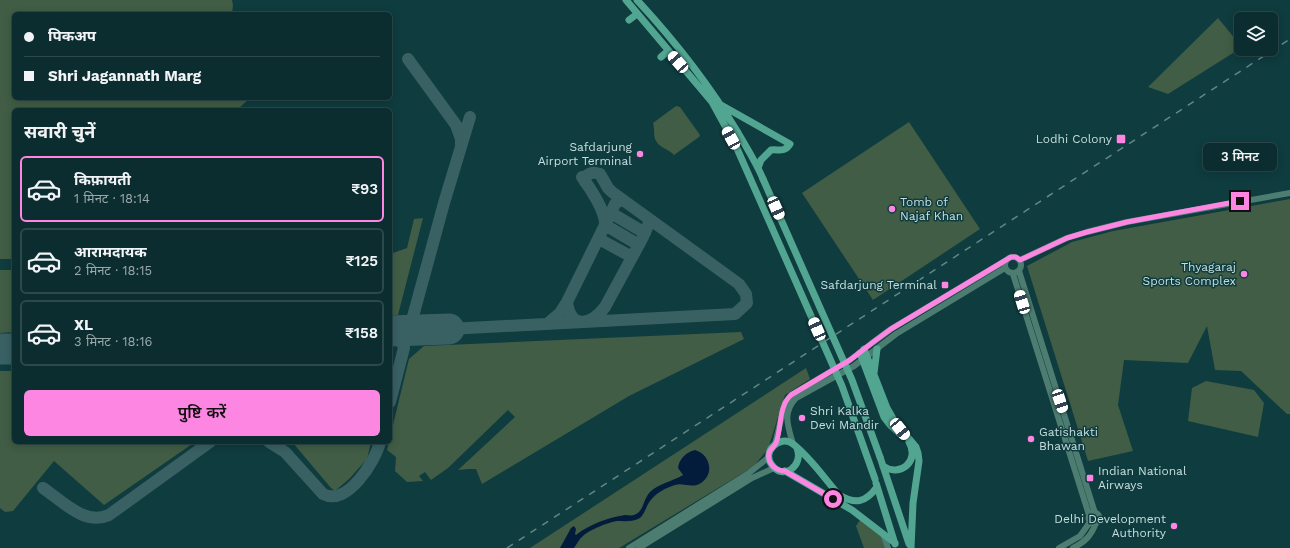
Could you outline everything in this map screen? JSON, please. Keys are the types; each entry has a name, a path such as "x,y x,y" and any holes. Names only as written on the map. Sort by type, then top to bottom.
{"main road":[{"path":"626,0 712,102 733,141 842,386 875,479 896,546"},
{"path":"637,0 675,42 706,83 721,104 758,168 852,380 880,457 910,548"},
{"path":"629,20 637,14"},
{"path":"661,57 668,51"},
{"path":"721,104 790,144 787,149 784,150 771,150 761,160 758,168"},
{"path":"874,376 877,349"},
{"path":"862,351 884,417 909,443 912,452 910,461 904,468 896,470 883,466"},
{"path":"865,359 895,422 916,446 918,453 919,461 912,503 910,548"},
{"path":"795,446 799,456 796,465 790,470 785,471 780,471 774,468 770,463 769,457 772,447 775,444 784,441 795,446 802,451 839,495 847,500 861,501 867,498 877,487"},
{"path":"785,471 852,510 896,546"},
{"path":"825,494 831,490 831,486"}],"street":[{"path":"775,444 782,410 787,399 791,395 850,360 891,329 1008,259 1013,257 1020,260 1067,238 1127,222 1290,193"},
{"path":"795,446 787,419 787,414 793,402 802,394 865,359 896,334 1005,268 1005,264 1008,259"},
{"path":"1013,274 1019,271 1022,266 1020,260"},
{"path":"1005,268 1008,272 1013,274 1047,373 1092,518 1092,533 1088,538 1073,548"},
{"path":"1019,271 1047,373"},
{"path":"629,548 749,473 769,457"},
{"path":"638,548 752,478 774,468"},
{"path":"1059,548 1080,536 1092,518"},
{"path":"883,534 888,548"}],"green space":[{"path":"0,0 232,0 232,12 12,12 12,100 248,100 239,108 12,108 12,259 0,259"},
{"path":"1218,18 1234,37 1234,52 1168,94 1148,87"},
{"path":"676,106 680,107 700,135 674,155 670,151 660,146 656,141 653,123"},
{"path":"909,122 980,229 873,300 802,193"},
{"path":"1290,199 1290,414 1287,414 1241,371 1215,370 1207,326 1188,363 1124,360 1118,405 1133,451 1088,461 1027,266 1072,242 1113,231"},
{"path":"423,218 398,315 392,315 392,253 407,248 414,219"},
{"path":"0,270 12,270 12,332 0,333"},
{"path":"741,332 744,339 629,396 482,484 476,469 458,470 515,417 508,410 448,468 431,480 425,472 419,476 423,481 407,482 395,471 396,457 387,450 388,444 392,444 392,429 409,359 424,346"},
{"path":"806,368 810,379 785,395 768,449 753,467 619,548 530,548"},
{"path":"0,371 12,371 12,444 192,444 104,505 54,461 13,511 5,512 0,508"},
{"path":"1206,381 1254,390 1264,403 1258,437 1188,421 1192,388"},
{"path":"294,444 371,444 367,459 349,479 335,491"},
{"path":"860,520 881,536 885,548 864,548 856,526"}],"water":[{"path":"695,450 704,456 709,465 708,475 701,483 698,485 678,484 668,488 652,498 640,518 633,521 617,521 604,525 586,534 580,539 574,548 560,548 571,528 574,526 576,529 576,535 605,520 625,515 633,515 640,511 648,495 653,489 683,475 678,468 681,459 686,454"}],"taxiway":[{"path":"408,59 456,125 461,139 461,145"},
{"path":"409,331 444,203 470,117"},
{"path":"449,329 735,314 747,303 746,294 739,284 612,192 600,174 589,174 586,176 585,182"},
{"path":"547,324 560,313 567,302 605,225 605,220 600,207 582,177"},
{"path":"623,200 615,204 605,225 639,245"},
{"path":"611,213 645,233"},
{"path":"567,302 569,311 577,321 588,321 600,313 605,307 643,237 649,223 648,218"},
{"path":"599,239 632,257"},
{"path":"392,394 404,348 400,338 393,331"},
{"path":"43,488 66,505 83,515 100,518 109,515 207,444"},
{"path":"272,444 285,452 323,494 332,496 341,494 350,489 359,480 366,471 379,444"}],"runway":[{"path":"392,331 449,329"},
{"path":"0,349 12,349"}],"railway":[{"path":"507,548 1290,39"}],"place":[{"name":"Lodhi Colony","path":"1121,139"},
{"name":"Safdarjung Airport Terminal","path":"640,154"},
{"name":"Tomb of Najaf Khan","path":"892,209"},
{"name":"Thyagaraj Sports Complex","path":"1244,274"},
{"name":"Safdarjung Terminal","path":"945,285"},
{"name":"Shri Kalka Devi Mandir","path":"802,418"},
{"name":"Gatishakti Bhawan","path":"1031,439"},
{"name":"Indian National Airways","path":"1090,478"},
{"name":"Delhi Development Authority","path":"1174,526"}],"route":[{"path":"833,499 785,471 777,470 770,463 769,452 775,444 782,410 787,399 791,395 819,380 850,360 891,329 1011,257 1016,257 1020,260 1078,234 1127,222 1240,201"}]}
